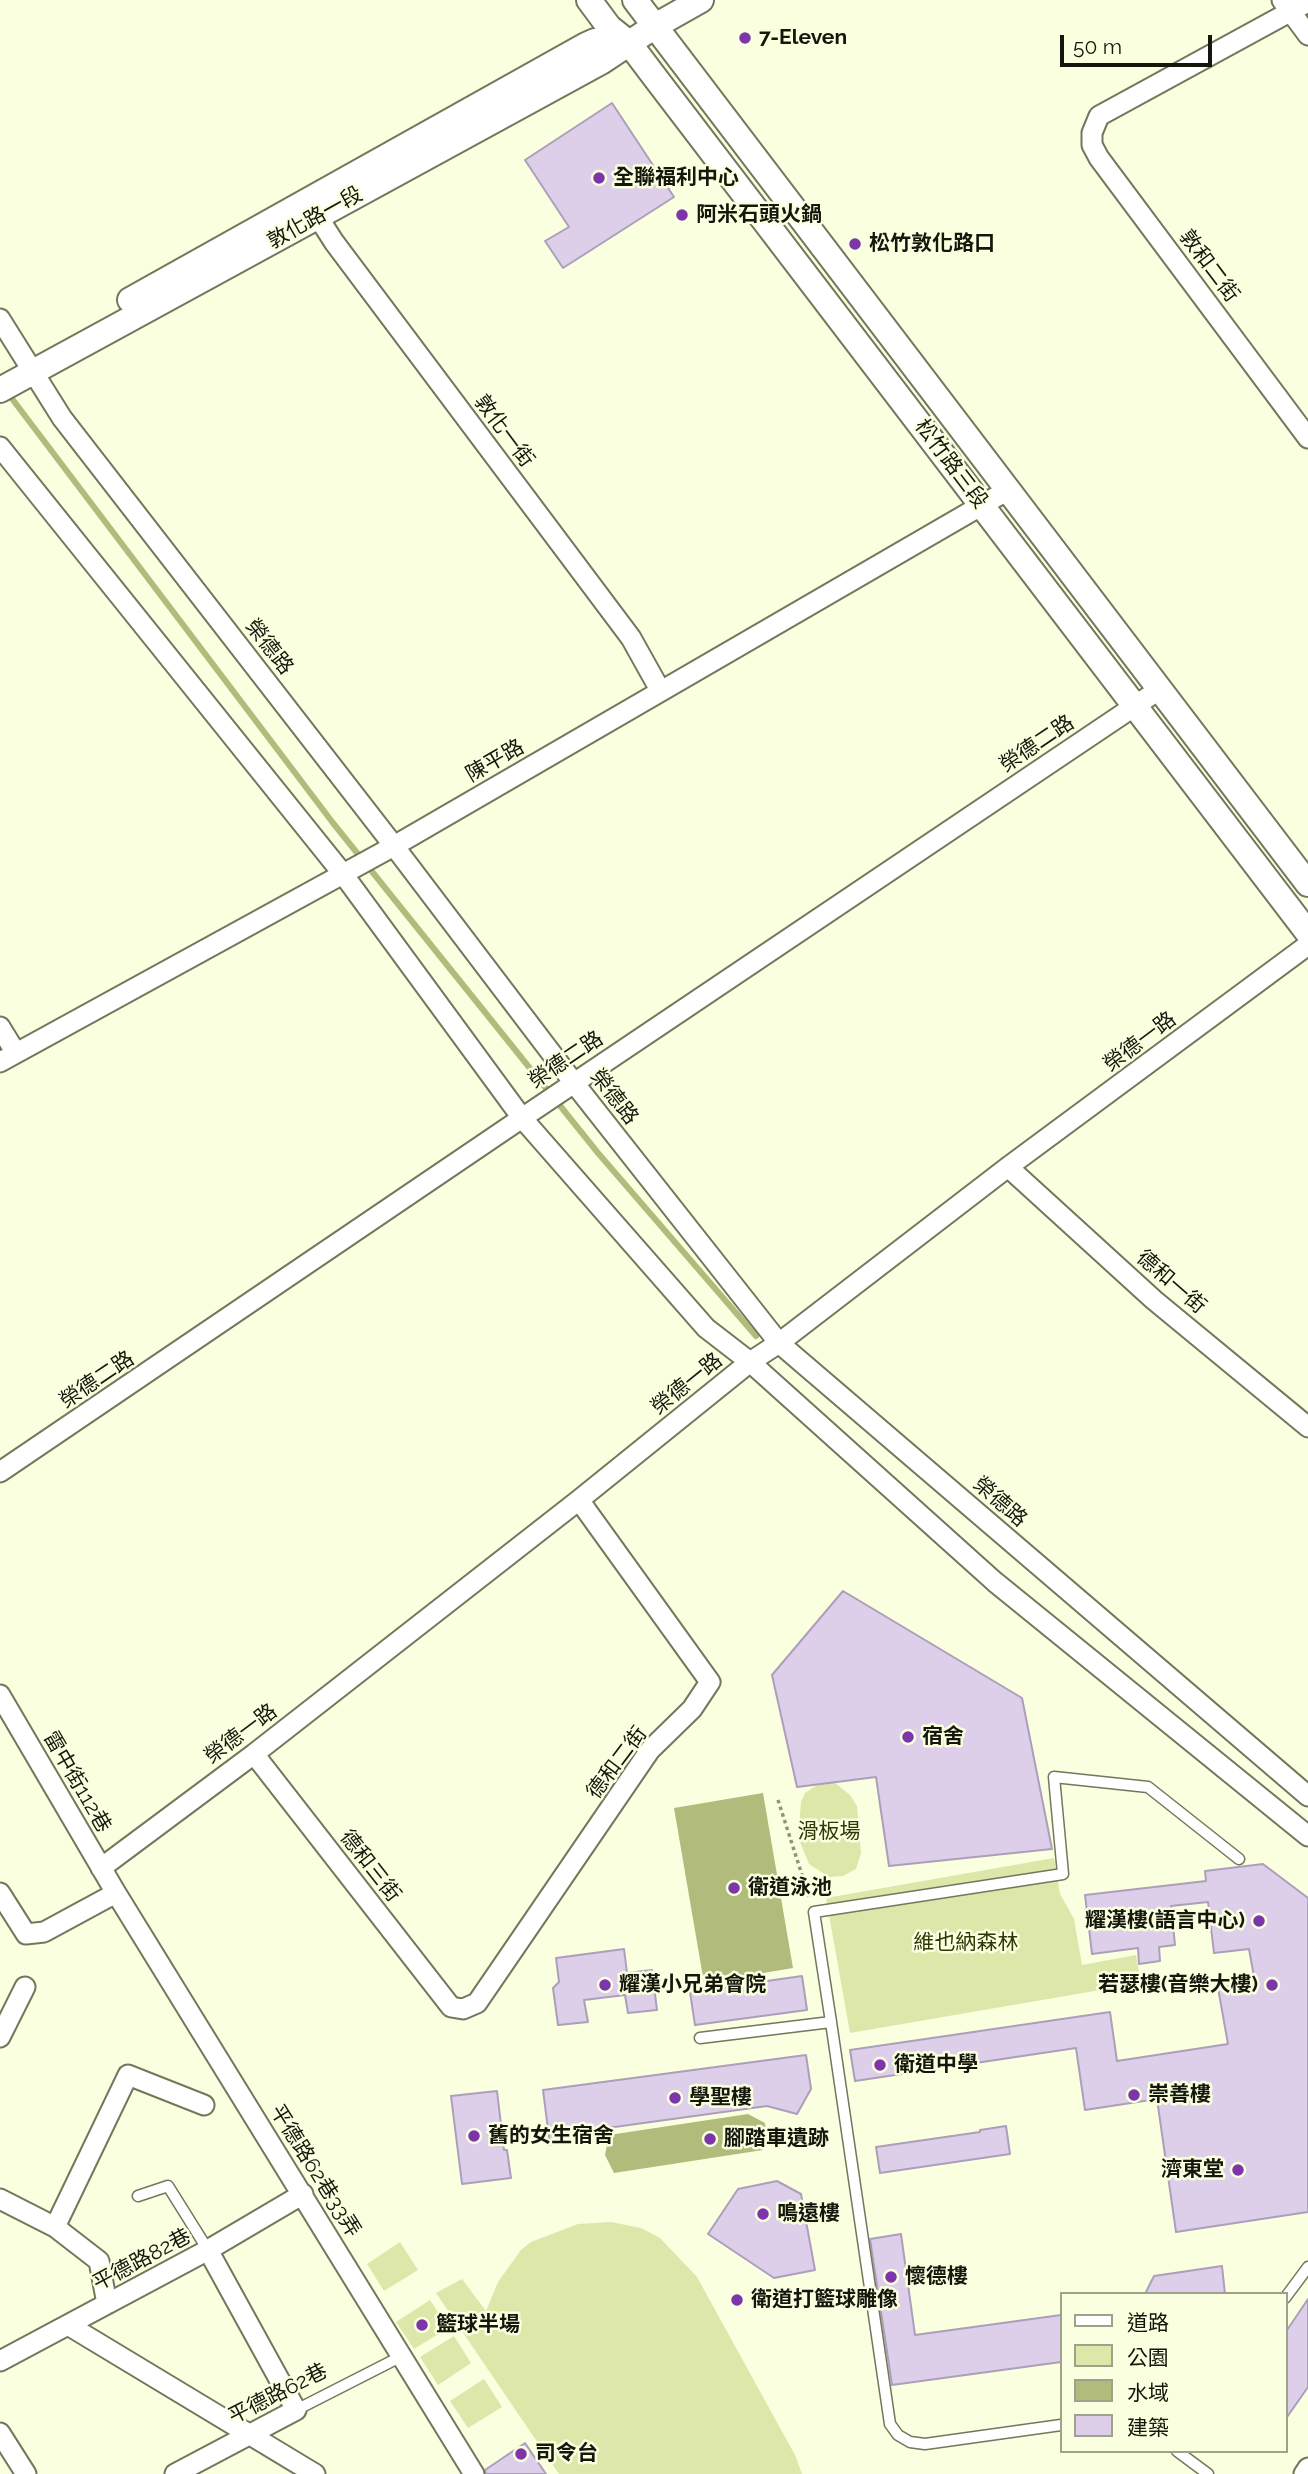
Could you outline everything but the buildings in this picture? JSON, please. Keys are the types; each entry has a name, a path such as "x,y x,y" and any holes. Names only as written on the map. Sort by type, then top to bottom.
{"street":[{"name":"松竹路三段","path":"589,0 609,27 629,43 1308,933"},
{"name":"松竹路三段","path":"635,0 1308,884"},
{"path":"629,43 701,0"},
{"path":"1294,5 1308,34"},
{"name":"敦和二街","path":"1294,5 1099,116 1092,133 1092,145 1308,438"},
{"name":"敦化路一段","path":"0,390 29,365 312,209 586,45 595,41 629,43"},
{"name":"敦化一街","path":"312,209 631,638 660,690"},
{"name":"榮德路","path":"0,319 62,418 574,1083 779,1343 1308,1796"},
{"name":"敦化路一段","path":"0,370 29,365"},
{"path":"0,447 343,874 522,1118 706,1328 750,1362 995,1582 1308,1836"},
{"name":"陳平路","path":"8,1057 394,846 1008,490"},
{"name":"榮德二路","path":"0,1472 1160,689"},
{"name":"榮德一路","path":"101,1868 254,1754 579,1500 750,1362 779,1343 1008,1167 1308,944"},
{"path":"0,1027 8,1057"},
{"name":"德和一街","path":"1008,1167 1154,1300 1308,1427"},
{"name":"德和二街","path":"451,2007 463,2009 477,2003 650,1750 692,1709 710,1682 579,1500"},
{"name":"雷中街112巷","path":"0,1695 116,1892"},
{"name":"德和三街","path":"254,1754 451,2007"},
{"path":"0,1893 26,1934 44,1932 116,1892"},
{"name":"平德路62巷33弄","path":"116,1892 474,2474"},
{"path":"0,2037 25,1987"},
{"path":"55,2227 128,2076 204,2105"},
{"name":"平德路82巷","path":"0,2361 208,2250 303,2194"},
{"path":"0,2199 55,2227 99,2261 107,2304"},
{"path":"208,2250 296,2410"},
{"path":"68,2325 315,2474"},
{"name":"平德路62巷","path":"175,2474 296,2410"},
{"path":"0,2434 26,2474"},
{"path":"1304,2474 1308,2468"}],"lane":[{"path":"1060,2425 925,2444 909,2442 898,2435 890,2424 814,1912 1063,1874 1054,1777 1148,1787 1239,1859"},
{"path":"700,2038 831,2022"},
{"path":"138,2196 168,2186 208,2250"},
{"path":"1287,2295 1308,2267"},
{"name":"平德路62巷","path":"296,2410 402,2356"},
{"path":"1180,2453 1208,2474"}],"path":[{"path":"778,1800 814,1912"}],"green space":[{"name":"滑板場","path":"834,1782 850,1795 857,1806 861,1853 856,1869 843,1876 829,1877 809,1864 800,1842 799,1828 801,1802 805,1793 817,1785"},
{"name":"維也納森林","path":"1054,1858 1060,1894 1074,1919 1082,1965 1136,1955 1141,1983 850,2033 826,1898"},
{"path":"611,2222 641,2228 660,2238 697,2277 795,2455 802,2474 559,2474 436,2293 462,2279 486,2311 498,2282 521,2250 531,2242 578,2224"},
{"name":"籃球半場","path":"400,2242 418,2270 384,2291 367,2264"},
{"name":"籃球半場","path":"430,2300 448,2328 414,2349 396,2322"},
{"name":"籃球半場","path":"454,2336 471,2363 438,2385 420,2357"},
{"name":"籃球半場","path":"484,2379 502,2407 468,2428 450,2401"}],"water":[{"name":"衛道泳池","path":"763,1793 793,1968 704,1983 674,1808"},
{"path":"748,2114 765,2123 767,2141 763,2150 614,2173 605,2155 609,2135"}],"waterway":[{"path":"7,392 333,823 598,1153 756,1336"}],"place":[{"name":"7-Eleven","path":"745,38"},
{"name":"全聯福利中心","path":"599,178"},
{"name":"阿米石頭火鍋","path":"682,215"},
{"name":"松竹敦化路口","path":"855,244"},
{"name":"宿舍","path":"908,1737"},
{"name":"衛道泳池","path":"734,1888"},
{"name":"耀漢樓(語言中心)","path":"1259,1921"},
{"name":"耀漢小兄弟會院","path":"605,1985"},
{"name":"若瑟樓(音樂大樓)","path":"1272,1985"},
{"name":"衛道中學","path":"880,2065"},
{"name":"崇善樓","path":"1134,2095"},
{"name":"學聖樓","path":"675,2098"},
{"name":"舊的女生宿舍","path":"474,2136"},
{"name":"腳踏車遺跡","path":"710,2139"},
{"name":"濟東堂","path":"1238,2170"},
{"name":"鳴遠樓","path":"763,2214"},
{"name":"懷德樓","path":"891,2277"},
{"name":"衛道打籃球雕像","path":"737,2300"},
{"name":"籃球半場","path":"422,2325"},
{"name":"司令台","path":"521,2454"}]}
